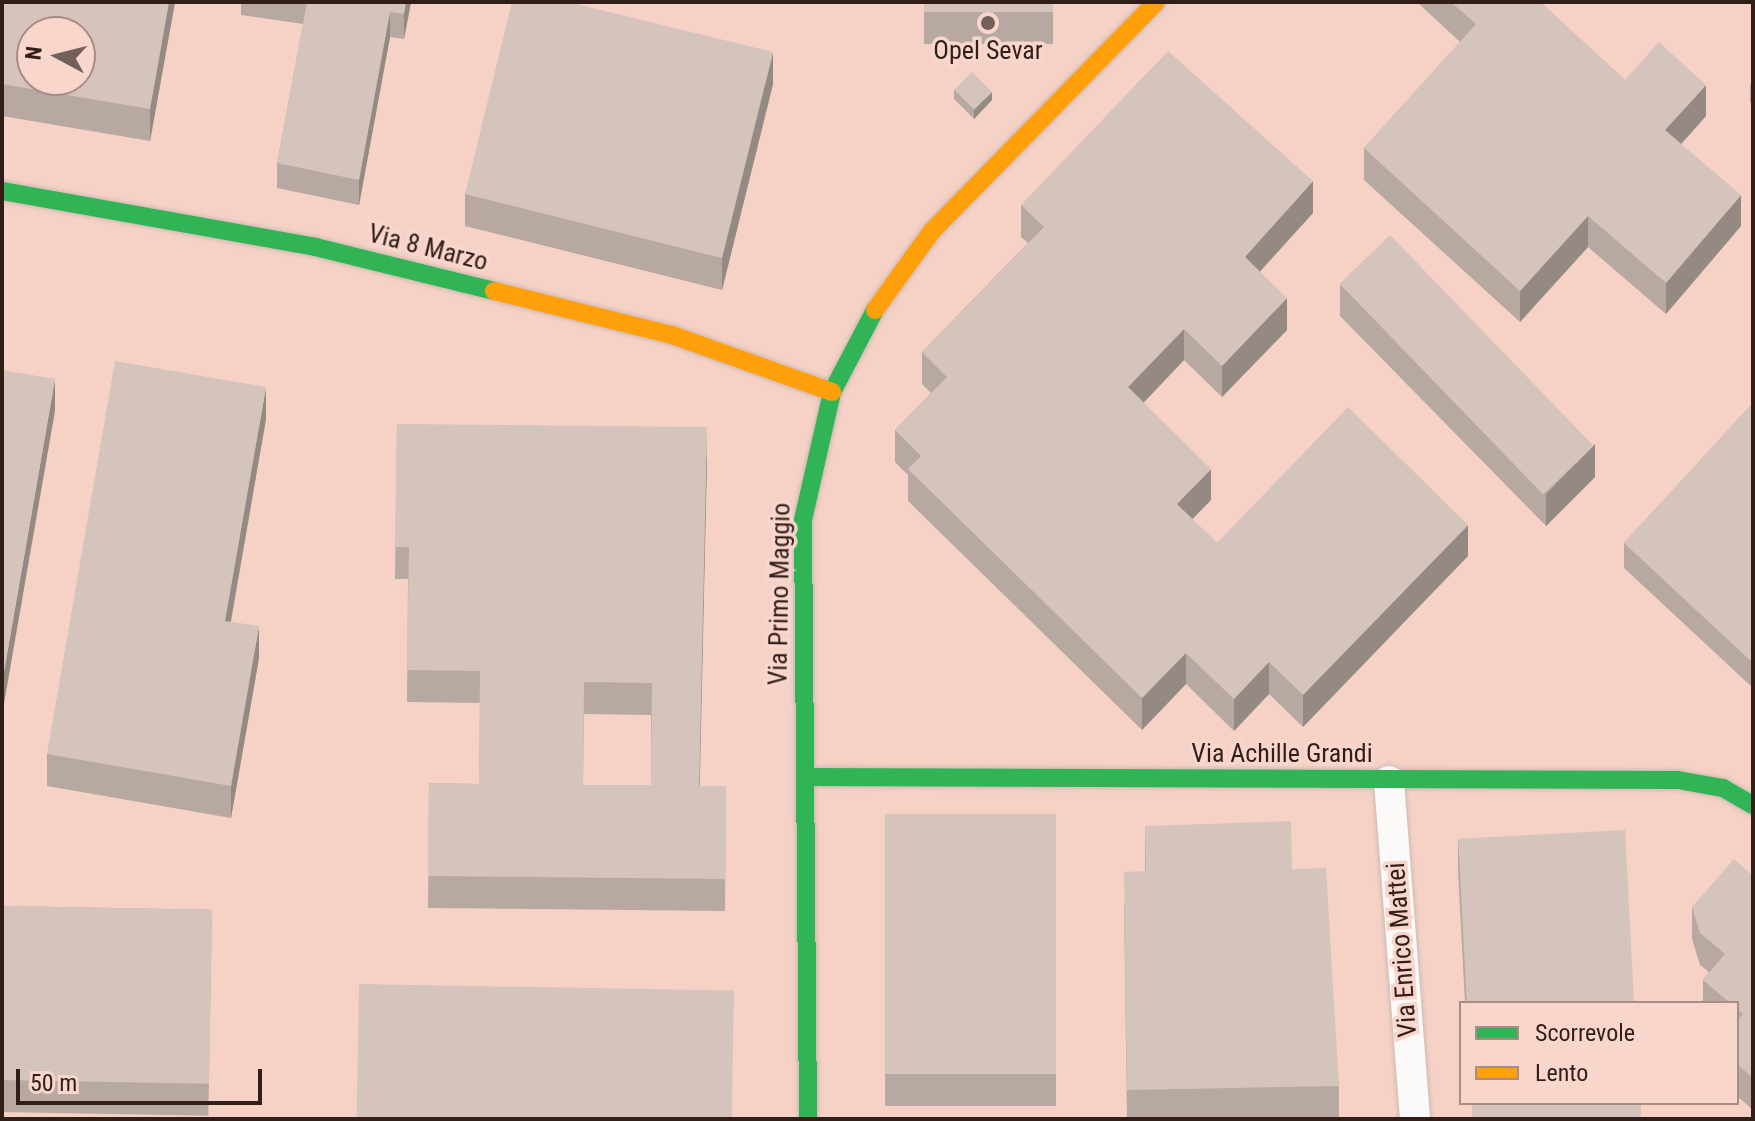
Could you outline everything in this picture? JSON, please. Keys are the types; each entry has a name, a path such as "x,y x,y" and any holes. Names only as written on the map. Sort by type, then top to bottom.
{"street":[{"name":"Via Primo Maggio","path":"808,1119 803,520 832,392 863,324 932,231 1156,2"},
{"name":"Via 8 Marzo","path":"2,191 315,247 672,335 832,392"},
{"name":"Via Achille Grandi","path":"805,777 1678,780 1723,788 1753,805"},
{"name":"Via Enrico Mattei","path":"1389,781 1415,1119"}],"shaded area":[{"path":"2,2 1753,2 1753,1119 2,1119"}],"building":[{"path":"2,2 169,2 150,109 73,96 96,96 96,16 16,16 16,86 2,84"},
{"path":"307,2 406,2 404,14 390,12 359,180 277,163"},
{"path":"512,2 568,2 773,52 722,258 465,194"},
{"path":"924,2 1053,2 1053,12 924,12"},
{"path":"1451,2 1540,2 1625,80 1659,42 1706,85 1665,130 1741,195 1666,283 1588,216 1520,291 1364,148 1476,24"},
{"path":"1168,51 1313,181 1245,257 1287,298 1222,366 1184,329 1128,387 1211,469 1177,504 1217,543 1348,407 1468,525 1303,695 1269,662 1234,699 1186,653 1142,698 908,469 921,456 895,430 947,377 922,352 1044,227 1021,205"},
{"path":"972,72 992,92 974,109 954,90"},
{"path":"1390,235 1594,446 1543,494 1340,284"},
{"path":"115,361 266,387 225,621 259,626 231,786 47,754"},
{"path":"2,370 55,379 2,683"},
{"path":"1753,403 1753,663 1624,543"},
{"path":"397,424 707,427 699,786 726,786 725,879 428,876 429,783 479,784 480,671 407,670 409,547 395,547","holes":["584,682 652,683 651,785 583,785"]},
{"path":"885,814 1056,814 1056,1074 885,1074"},
{"path":"1291,821 1292,869 1326,868 1339,1086 1127,1090 1124,872 1146,871 1145,826"},
{"path":"1625,830 1634,1001 1467,1001 1458,839"},
{"path":"1734,859 1753,876 1753,1078 1739,1066 1739,1018 1743,1014 1739,1011 1739,1001 1728,1001 1703,980 1725,954 1700,933 1692,907"},
{"path":"2,906 212,910 209,1084 2,1080"},
{"path":"359,984 734,991 732,1119 357,1119"},
{"path":"1472,1105 1641,1105 1641,1119 1472,1119"}],"traffic: fast":[{"path":"2,191 315,247 494,291"},
{"path":"808,1119 803,520 832,392 875,310"},
{"path":"805,777 1678,780 1723,788 1753,805"}],"traffic: slow":[{"path":"875,310 932,231 1156,2"},
{"path":"494,291 672,335 832,392"}],"place":[{"name":"Opel Sevar","path":"988,23"}]}
